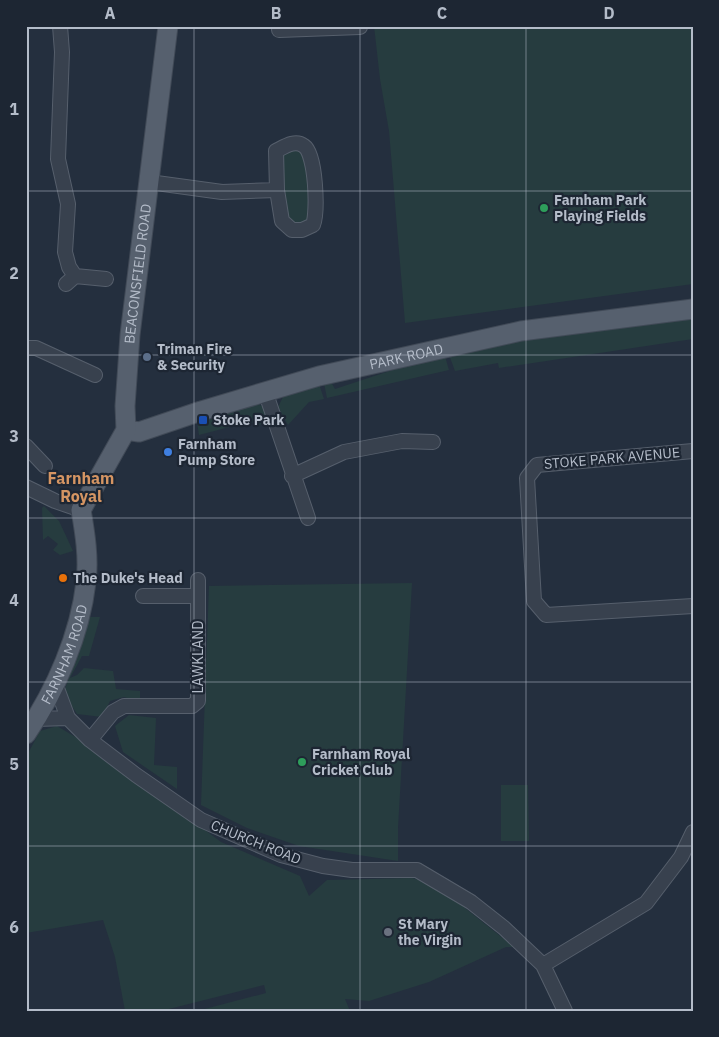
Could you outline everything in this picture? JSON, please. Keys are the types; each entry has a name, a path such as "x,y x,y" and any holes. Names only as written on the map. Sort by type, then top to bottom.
{"main road":[{"name":"BEACONSFIELD ROAD","path":"126,430 124,406 130,335 168,26"},
{"name":"PARK ROAD","path":"126,430 139,432 265,391 319,376 521,331 693,309"},
{"path":"81,510 126,430"},
{"name":"FARNHAM ROAD","path":"31,726 56,683 77,623 86,581 86,538 81,510"}],"street":[{"path":"60,26 62,52 58,160 68,204 65,252 71,280 106,279"},
{"path":"279,30 360,27"},
{"path":"298,143 306,146 312,158 317,216 313,225 302,230 292,230 282,221 277,190 276,152 293,144 298,143"},
{"path":"149,182 222,192 277,190"},
{"path":"26,348 36,348 95,375"},
{"path":"265,391 292,476 308,518"},
{"path":"292,476 344,452 402,441 433,442"},
{"path":"26,446 45,466"},
{"name":"STOKE PARK AVENUE","path":"693,451 537,464 528,478 534,602 546,615 693,606"},
{"path":"26,487 55,501 81,510"},
{"name":"LAWKLAND","path":"90,740 113,712 124,706 192,706 198,701 198,580"},
{"path":"143,596 198,596"},
{"name":"CHURCH ROAD","path":"56,683 68,718 90,740 136,775 202,820 281,855 323,866 352,870 416,870 471,902 504,928 543,965 565,1011"},
{"path":"31,726 68,718"},
{"path":"543,965 646,903 681,857 693,832"}],"green space":[{"name":"Farnham Park Playing Fields","path":"374,26 693,26 693,284 405,323 389,131 380,79"},
{"path":"297,148 307,156 312,215 309,222 294,226 285,217 282,157 284,153"},
{"path":"693,315 693,339 499,368 498,363 455,371 448,352 497,343"},
{"path":"444,353 449,370 327,398 324,383 331,382 335,389"},
{"path":"319,384 324,399 309,402 288,425 278,407 285,393"},
{"path":"255,403 269,409 272,420 259,425 219,412"},
{"path":"214,416 241,424 199,435 197,422"},
{"path":"44,506 59,521 73,551 60,555 53,550 58,544 48,536 43,540 42,508"},
{"name":"Farnham Royal Cricket Club","path":"412,583 398,828 398,861 299,846 247,828 201,805 209,586"},
{"path":"90,617 100,617 89,656 82,656 70,678 77,675 84,668 113,671 116,689 140,691 140,702 124,697 110,701 102,717 77,714 68,700 65,689"},
{"path":"129,715 156,718 154,765 177,767 177,789 123,752 115,726"},
{"path":"57,726 99,751 221,842 300,876 309,896 327,880 412,878 436,885 514,947 506,947 429,982 369,1001 345,999 350,1011 197,1011 266,993 264,985 161,1011 125,1011 115,957 103,920 26,933 26,757 40,731"},
{"path":"501,785 528,785 529,841 501,841"}],"place":[{"name":"Farnham Park Playing Fields","path":"544,208"},
{"name":"Triman Fire & Security","path":"147,357"},
{"name":"Stoke Park","path":"203,420"},
{"name":"Farnham Pump Store","path":"168,452"},
{"name":"The Duke's Head","path":"63,578"},
{"name":"Farnham Royal Cricket Club","path":"302,762"},
{"name":"St Mary the Virgin","path":"388,932"}],"district":[{"name":"Farnham Royal","path":"81,487"}]}
